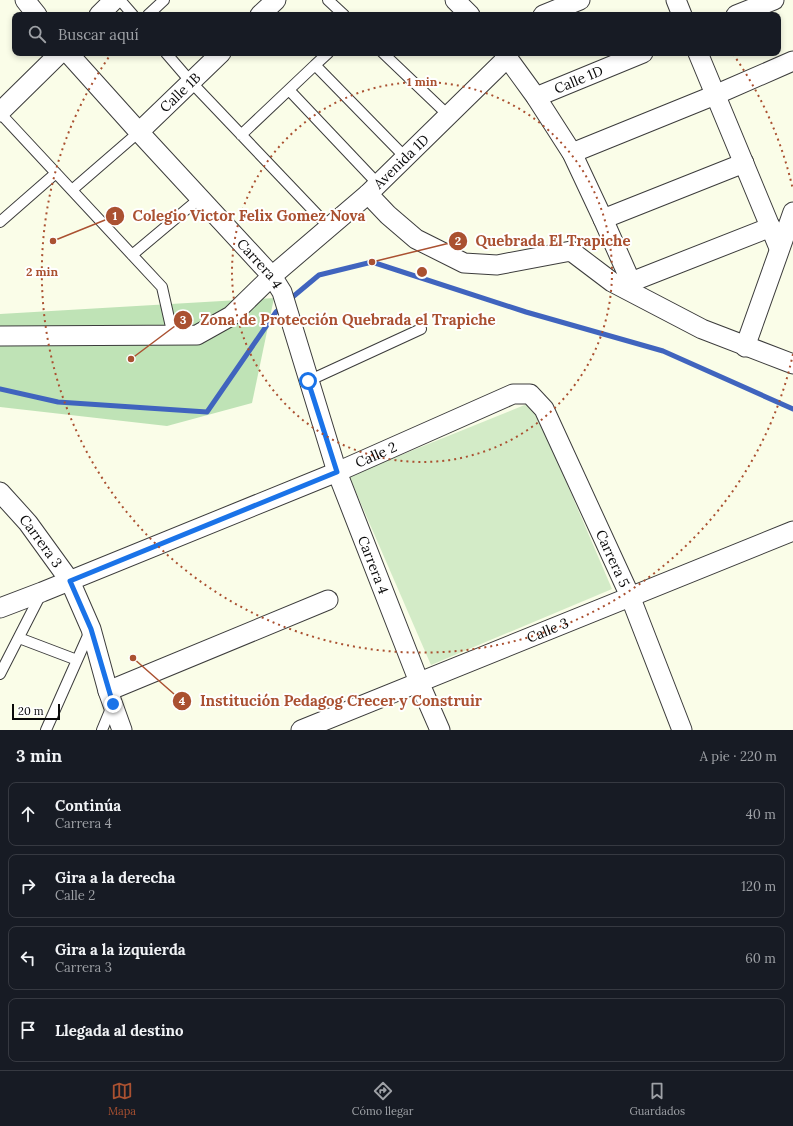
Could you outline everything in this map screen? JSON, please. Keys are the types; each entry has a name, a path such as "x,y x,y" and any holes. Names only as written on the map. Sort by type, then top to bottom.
{"street":[{"path":"25,0 35,12"},
{"path":"102,12 114,0"},
{"path":"263,12 276,0"},
{"path":"455,0 467,12"},
{"path":"550,12 580,0"},
{"path":"676,0 681,12"},
{"path":"744,12 774,0"},
{"path":"0,112 57,56"},
{"name":"Carrera 4","path":"71,56 138,132 272,276 282,292 337,472 419,682 440,730"},
{"name":"Calle 1B","path":"138,132 218,56"},
{"name":"Avenida 1D","path":"0,336 197,335 231,316 272,276 373,189 505,56"},
{"path":"507,56 536,97 572,154 632,282 771,227"},
{"name":"Calle 1D","path":"536,97 636,56"},
{"path":"699,56 779,248"},
{"path":"572,154 716,95 793,61"},
{"path":"603,219 744,163"},
{"path":"373,189 388,215 416,239 464,263 496,265 571,251 612,282 702,330 793,364"},
{"path":"745,347 793,212"},
{"name":"Calle 2","path":"0,608 337,472 513,394 530,394"},
{"name":"Carrera 5","path":"530,394 544,409 630,596 682,730"},
{"name":"Carrera 3","path":"0,492 28,523 70,581 91,629 110,698 122,730"},
{"name":"Calle 3","path":"301,730 793,531"},
{"path":"110,698 328,600"}],"lane":[{"path":"120,0 130,12"},
{"path":"151,12 164,0"},
{"path":"328,0 341,12"},
{"path":"169,56 191,82 329,227"},
{"path":"241,135 325,56"},
{"path":"386,56 448,115"},
{"path":"315,65 406,157"},
{"path":"289,90 373,189"},
{"path":"0,112 162,287 173,336"},
{"path":"72,190 138,132"},
{"path":"0,222 56,173"},
{"path":"132,255 200,198"},
{"path":"308,381 421,330"},
{"path":"0,674 42,592"},
{"path":"46,730 91,629"},
{"path":"19,638 77,660"},
{"path":"102,730 110,698"}],"green space":[{"path":"274,298 252,403 167,426 0,407 0,314"},
{"path":"532,402 612,589 431,665 349,476"}],"waterway":[{"path":"289,300 319,275 372,262 526,312 663,351 793,409"},
{"path":"0,389 58,402 207,412 276,312 282,307"}],"place":[{"name":"Colegio Victor Felix Gomez Nova","path":"53,241"},
{"name":"Quebrada El Trapiche","path":"372,262"},
{"name":"Zona de Protección Quebrada el Trapiche","path":"131,359"},
{"name":"Institución Pedagog Crecer y Construir","path":"133,658"}],"route":[{"path":"113,704 91,629 70,581 337,472 308,381"}]}
